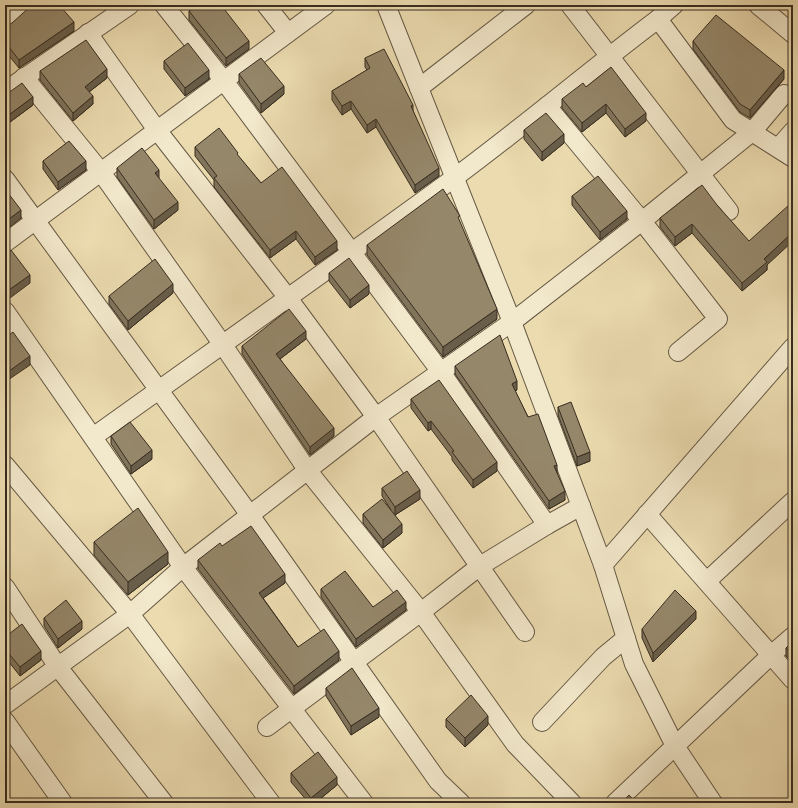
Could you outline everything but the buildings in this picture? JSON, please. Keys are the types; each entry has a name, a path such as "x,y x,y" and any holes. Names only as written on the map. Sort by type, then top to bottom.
{"street":[{"path":"5,24 26,5"},
{"path":"5,91 130,5"},
{"path":"164,5 224,81 441,372 547,525"},
{"path":"266,5 288,33"},
{"path":"5,243 326,5"},
{"path":"419,88 526,5"},
{"path":"570,5 729,211"},
{"path":"93,438 455,177 548,106 674,5"},
{"path":"758,5 793,34"},
{"path":"389,6 419,88 512,322 581,506 603,566 634,664 675,746 713,803"},
{"path":"658,19 733,120 786,153 793,131"},
{"path":"88,33 157,130 288,298 376,417 525,632"},
{"path":"24,77 101,172 308,471 421,612 515,744 572,803"},
{"path":"5,705 130,614 184,567 376,417 512,322 642,221 752,132 784,94"},
{"path":"548,106 642,221 718,319 678,352"},
{"path":"5,179 250,515 438,780 461,803"},
{"path":"5,311 184,567 364,803"},
{"path":"603,566 793,346"},
{"path":"5,465 130,614 271,803"},
{"path":"707,581 793,500"},
{"path":"267,726 354,663 480,566 581,506"},
{"path":"647,514 793,680"},
{"path":"5,587 58,667 164,803"},
{"path":"615,803 793,636"},
{"path":"542,722 603,657 626,638"},
{"path":"5,721 63,803"}]}
